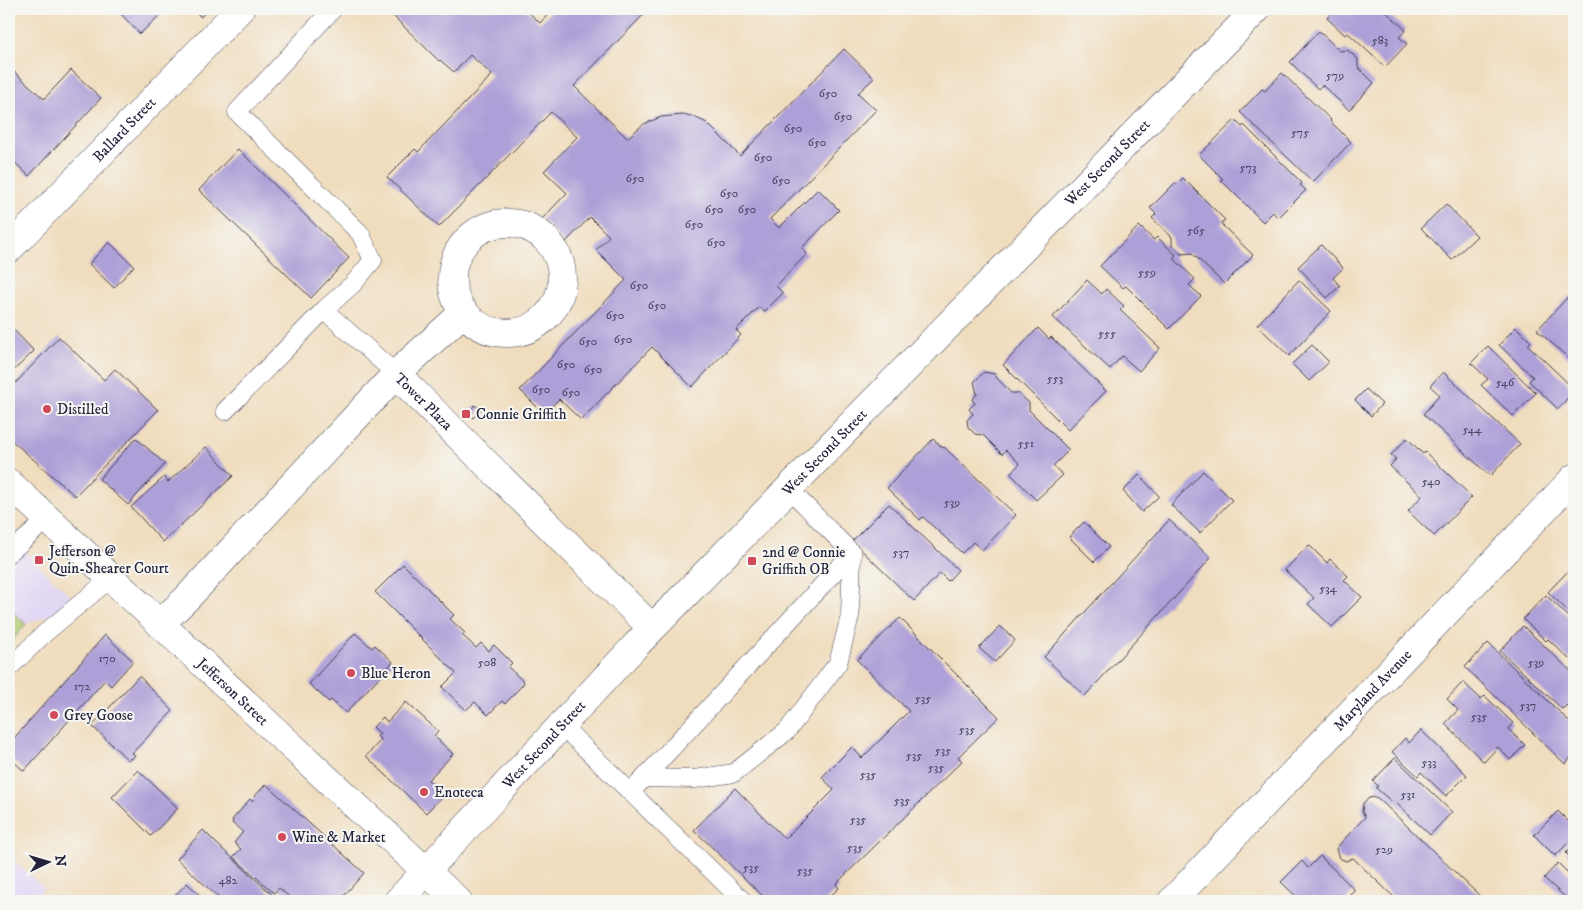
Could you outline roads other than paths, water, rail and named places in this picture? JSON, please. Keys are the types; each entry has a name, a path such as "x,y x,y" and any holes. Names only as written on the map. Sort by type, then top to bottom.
{"street":[{"name":"Ballard Street","path":"9,249 240,9"},
{"name":"West Second Street","path":"398,901 652,628 1257,9"},
{"path":"396,374 464,312"},
{"name":"Tower Plaza","path":"160,624 396,374 652,628"},
{"name":"Maryland Avenue","path":"1172,901 1574,478"},
{"name":"Jefferson Street","path":"9,483 458,901"}],"lane":[{"path":"225,411 324,310 354,283 373,260 360,233 237,112 334,9"},
{"path":"324,310 396,374"},
{"path":"644,778 695,779 734,773 787,731 838,663 850,616 852,553 789,489"},
{"path":"9,553 48,519"},
{"path":"631,792 852,553"},
{"path":"9,668 46,633 111,578"},
{"path":"561,725 743,901"}],"place":[{"name":"Distilled","path":"47,409"},
{"name":"Connie Griffith","path":"466,414"},
{"name":"Jefferson @ Quin-Shearer Court","path":"39,560"},
{"name":"2nd @ Connie Griffith OB","path":"752,561"},
{"name":"Blue Heron","path":"351,673"},
{"name":"Grey Goose","path":"54,715"},
{"name":"Enoteca","path":"424,792"},
{"name":"Wine & Market","path":"282,837"}]}
